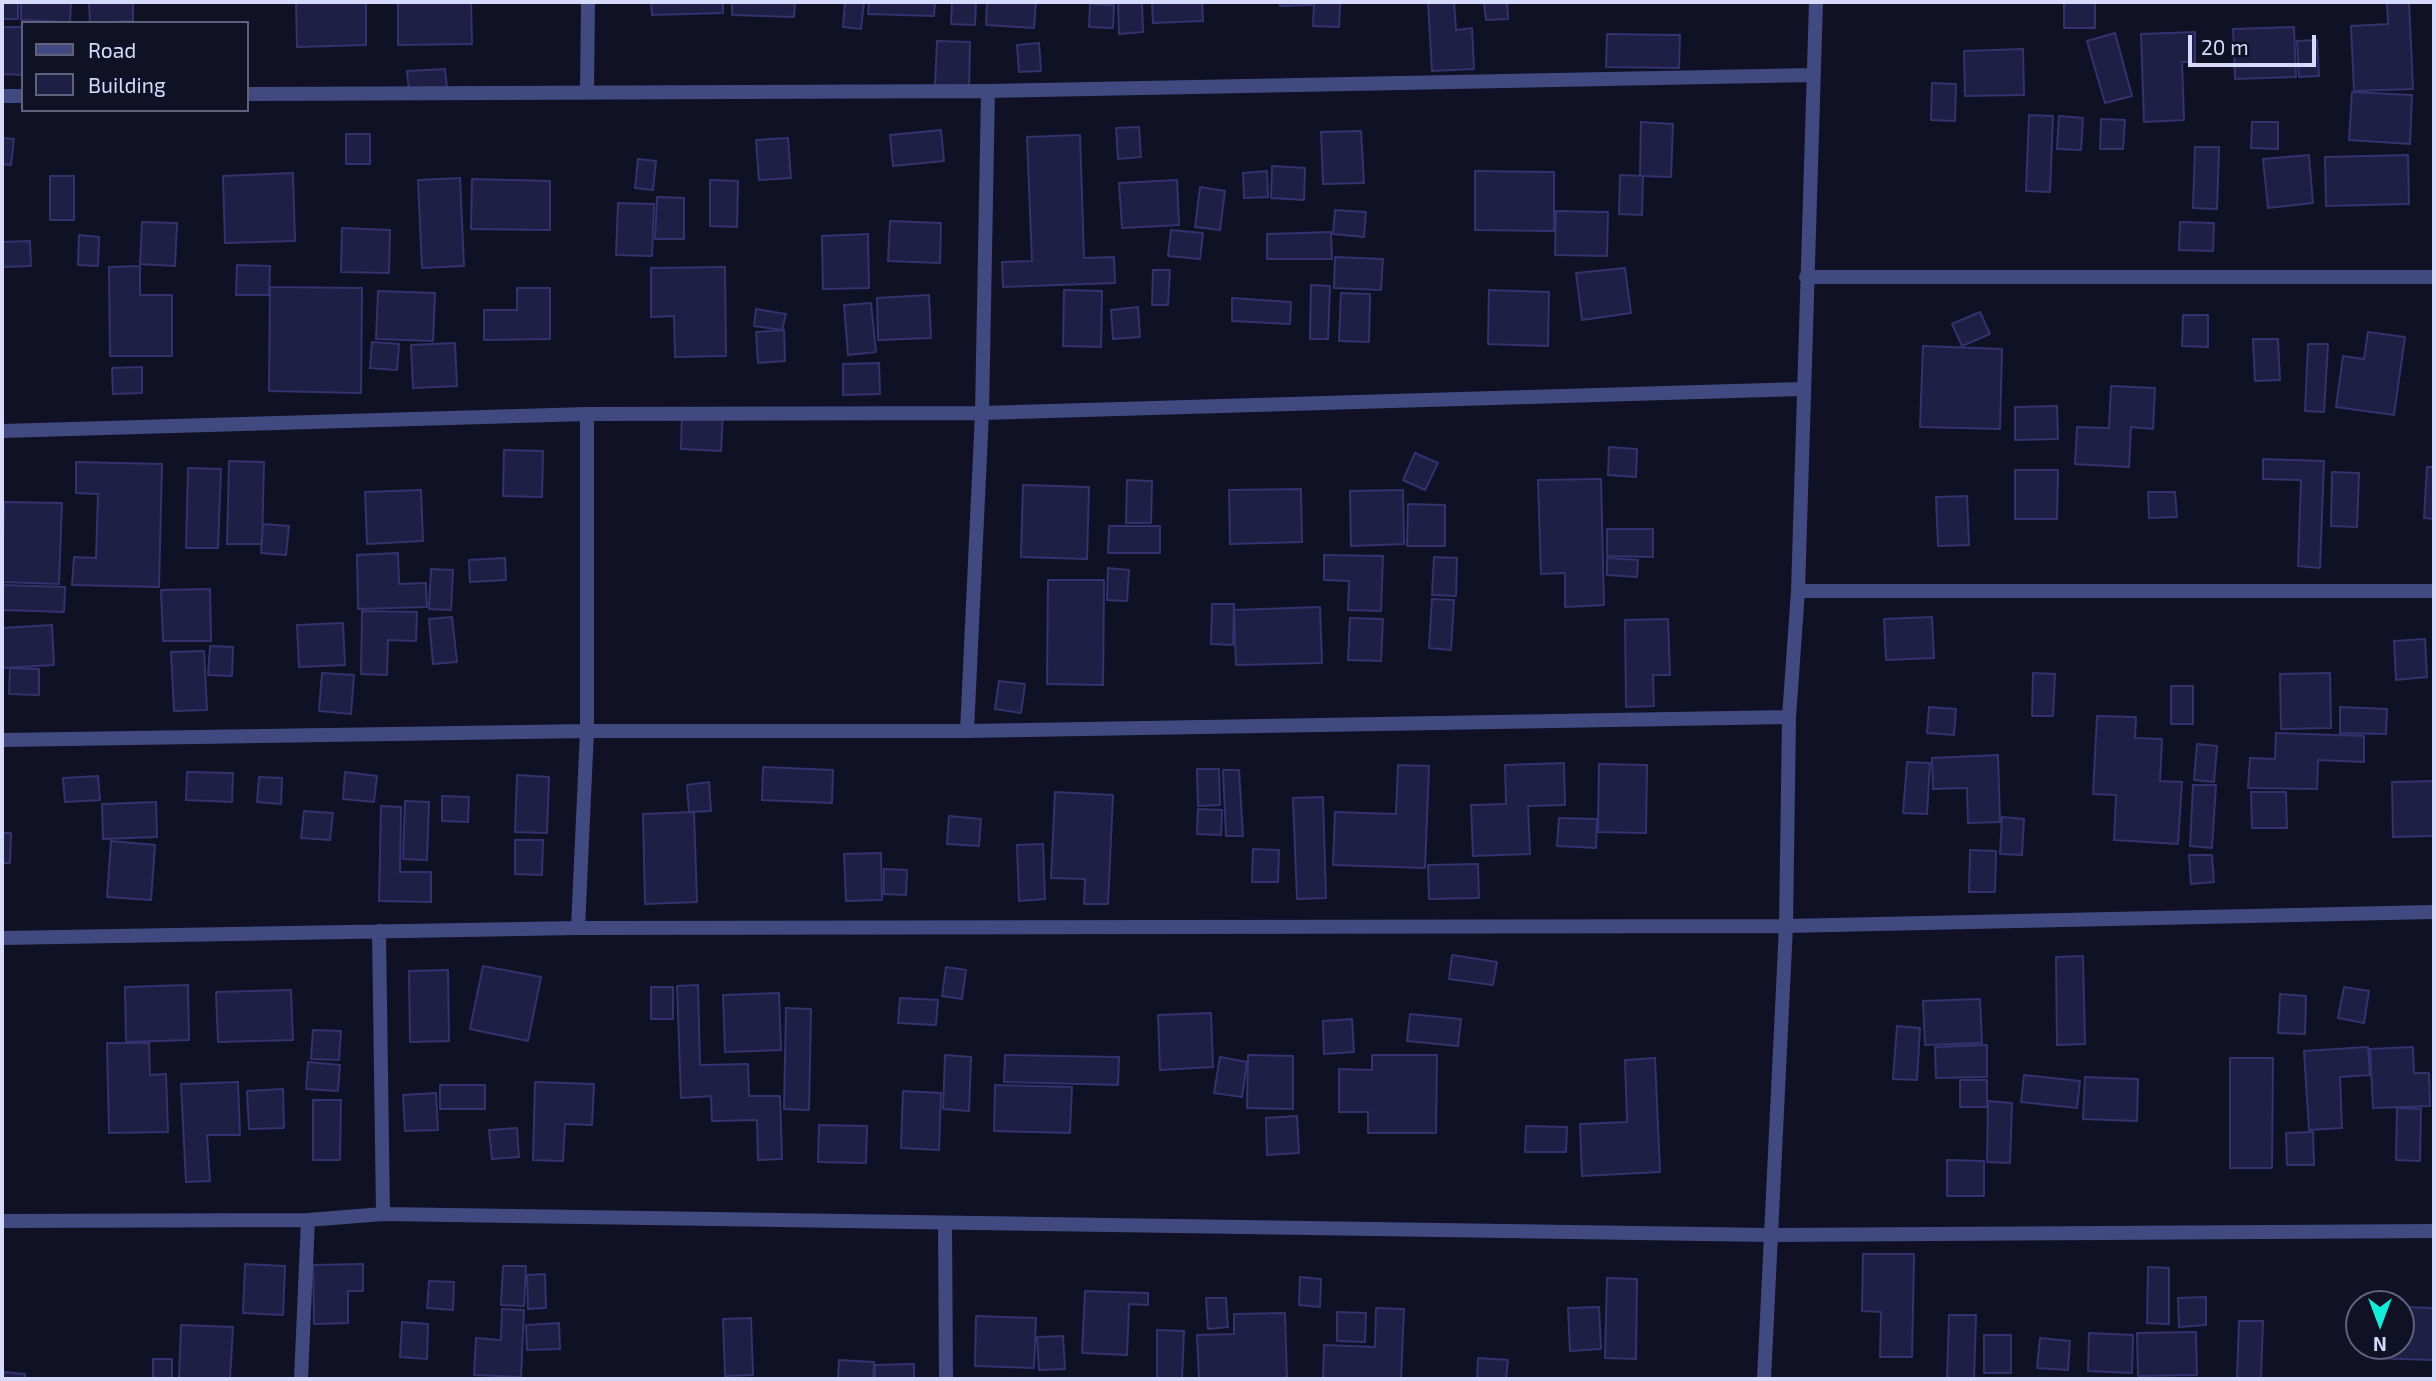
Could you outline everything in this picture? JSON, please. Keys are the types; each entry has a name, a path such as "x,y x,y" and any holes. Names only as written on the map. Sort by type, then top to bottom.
{"street":[{"path":"587,91 588,2"},
{"path":"1765,1379 1769,1235 1786,926 1789,717 1798,591 1802,389 1816,2"},
{"path":"248,94 988,91 1813,75"},
{"path":"967,731 982,413 988,91"},
{"path":"2,96 21,96"},
{"path":"1806,277 2434,276"},
{"path":"2,431 587,414 982,413 1802,389"},
{"path":"578,928 587,731 587,414"},
{"path":"1798,591 2434,592"},
{"path":"2,740 587,731 967,731 1789,717"},
{"path":"2,938 578,928 1786,926 2434,912"},
{"path":"379,931 383,1214"},
{"path":"2,1221 309,1220 383,1214 1769,1235 2434,1231"},
{"path":"301,1379 309,1220"},
{"path":"944,1223 946,1379"}],"building":[{"path":"2,2 18,2 18,19 2,19"},
{"path":"21,2 71,2 70,21 21,20"},
{"path":"89,2 133,2 133,21 90,21"},
{"path":"296,2 366,2 366,45 297,47"},
{"path":"398,2 471,2 472,44 398,45"},
{"path":"651,2 723,2 723,13 652,15"},
{"path":"732,2 795,2 794,17 732,15"},
{"path":"845,2 864,2 861,29 843,27"},
{"path":"869,2 935,2 934,16 868,14"},
{"path":"952,2 976,2 975,25 951,24"},
{"path":"987,2 1036,2 1034,28 986,25"},
{"path":"1118,2 1142,2 1143,32 1119,34"},
{"path":"1152,2 1202,2 1203,21 1153,23"},
{"path":"1280,2 1312,2 1312,5 1280,6"},
{"path":"1314,2 1340,2 1339,27 1313,26"},
{"path":"1428,2 1454,2 1456,30 1472,28 1474,69 1432,71"},
{"path":"1484,2 1507,2 1508,19 1486,20"},
{"path":"2387,2 2409,2 2413,89 2354,91 2351,26 2388,24"},
{"path":"2064,3 2095,3 2095,28 2064,28"},
{"path":"1090,4 1114,5 1113,28 1089,27"},
{"path":"2,27 21,27 21,75 2,74"},
{"path":"2294,27 2296,77 2235,79 2233,29"},
{"path":"2195,32 2195,62 2182,62 2184,120 2144,122 2141,34"},
{"path":"2115,33 2132,96 2105,103 2087,41"},
{"path":"1607,34 1680,35 1679,68 1606,67"},
{"path":"2317,40 2319,76 2299,77 2297,41"},
{"path":"937,41 970,42 969,88 935,87"},
{"path":"1039,43 1041,71 1019,72 1017,45"},
{"path":"2023,49 2024,95 1965,96 1964,51"},
{"path":"445,69 447,88 409,91 407,71"},
{"path":"1932,83 1956,84 1955,121 1931,120"},
{"path":"2352,92 2412,95 2410,144 2349,140"},
{"path":"2029,115 2053,116 2050,192 2026,191"},
{"path":"2059,116 2083,118 2081,150 2057,149"},
{"path":"2101,119 2125,120 2123,149 2100,149"},
{"path":"1641,122 1673,124 1671,177 1640,176"},
{"path":"2252,122 2278,122 2278,149 2251,148"},
{"path":"1139,127 1141,157 1118,159 1116,128"},
{"path":"941,130 944,161 893,166 890,135"},
{"path":"1361,131 1364,183 1323,184 1321,132"},
{"path":"346,134 370,134 370,164 346,164"},
{"path":"1080,135 1084,258 1114,257 1115,283 1003,287 1002,262 1032,261 1027,137"},
{"path":"2,138 14,139 11,165 2,164"},
{"path":"788,138 791,178 759,180 756,140"},
{"path":"2195,147 2219,147 2217,209 2193,208"},
{"path":"2309,155 2313,203 2268,208 2263,159"},
{"path":"2408,155 2409,204 2326,206 2325,157"},
{"path":"638,159 656,161 653,190 635,188"},
{"path":"1272,166 1305,168 1304,200 1271,198"},
{"path":"1267,171 1268,197 1244,198 1243,173"},
{"path":"1475,171 1554,172 1554,231 1475,230"},
{"path":"293,173 295,241 225,243 223,176"},
{"path":"1620,175 1643,176 1642,215 1619,214"},
{"path":"50,176 74,176 74,220 50,220"},
{"path":"460,178 464,266 422,268 418,180"},
{"path":"472,179 550,181 550,230 471,229"},
{"path":"710,180 738,181 737,227 710,226"},
{"path":"1177,180 1179,225 1122,228 1119,183"},
{"path":"1200,187 1225,191 1220,230 1195,227"},
{"path":"657,197 684,198 684,239 655,239"},
{"path":"618,203 654,204 652,256 616,255"},
{"path":"1335,210 1366,212 1364,237 1333,234"},
{"path":"1556,211 1608,212 1607,256 1555,255"},
{"path":"890,221 941,223 940,263 888,261"},
{"path":"142,222 177,223 175,266 140,264"},
{"path":"2180,222 2214,223 2213,251 2179,250"},
{"path":"342,228 390,230 389,273 341,272"},
{"path":"1171,230 1203,233 1200,259 1168,256"},
{"path":"1331,232 1332,259 1267,259 1267,234"},
{"path":"868,234 869,288 823,289 822,236"},
{"path":"79,235 99,237 98,266 78,265"},
{"path":"30,241 31,266 2,267 2,242"},
{"path":"1335,257 1383,259 1381,290 1334,288"},
{"path":"237,265 270,266 269,295 236,295"},
{"path":"140,266 140,295 172,295 172,356 110,356 109,267"},
{"path":"725,267 726,356 675,357 674,316 651,317 651,268"},
{"path":"1625,268 1631,313 1582,320 1576,273"},
{"path":"1153,270 1170,270 1168,305 1152,305"},
{"path":"1311,285 1330,286 1328,339 1310,339"},
{"path":"270,287 362,288 361,393 269,391"},
{"path":"517,288 550,288 550,339 484,340 484,310 517,310"},
{"path":"1064,290 1102,291 1101,347 1063,346"},
{"path":"1489,290 1549,292 1548,346 1488,344"},
{"path":"378,291 435,293 433,341 376,339"},
{"path":"1341,293 1370,294 1369,342 1339,341"},
{"path":"929,295 931,338 878,340 877,298"},
{"path":"1232,298 1291,302 1290,324 1232,321"},
{"path":"871,303 876,352 848,355 844,305"},
{"path":"1138,307 1140,337 1113,339 1111,310"},
{"path":"756,309 786,314 782,330 754,326"},
{"path":"1980,312 1990,334 1962,346 1952,324"},
{"path":"2183,315 2208,315 2208,347 2182,346"},
{"path":"784,330 785,361 758,363 756,332"},
{"path":"2368,332 2405,337 2394,415 2336,407 2343,356 2364,359"},
{"path":"2253,339 2278,339 2280,380 2255,381"},
{"path":"372,342 399,344 397,370 370,368"},
{"path":"455,343 457,386 413,388 411,345"},
{"path":"2308,344 2328,344 2324,412 2305,411"},
{"path":"1923,346 2002,349 2000,429 1920,427"},
{"path":"879,363 880,394 843,395 843,364"},
{"path":"142,367 142,393 113,394 112,368"},
{"path":"2111,386 2155,388 2153,429 2131,427 2129,467 2075,464 2077,427 2109,428"},
{"path":"2057,406 2058,439 2015,440 2015,407"},
{"path":"682,411 723,412 721,451 681,449"},
{"path":"1609,447 1637,449 1636,477 1608,475"},
{"path":"504,450 543,451 542,497 503,496"},
{"path":"1415,453 1438,463 1425,490 1403,480"},
{"path":"2263,459 2324,461 2320,568 2298,566 2301,480 2263,479"},
{"path":"229,461 264,462 262,544 227,544"},
{"path":"76,462 162,464 159,587 72,585 74,557 96,558 98,494 76,493"},
{"path":"2427,467 2434,467 2434,519 2424,518"},
{"path":"188,468 221,469 218,548 186,548"},
{"path":"2015,470 2058,470 2057,519 2015,519"},
{"path":"2332,472 2359,473 2357,527 2331,526"},
{"path":"1601,479 1604,605 1565,607 1565,573 1541,574 1538,480"},
{"path":"1127,480 1152,481 1151,523 1126,523"},
{"path":"1023,485 1089,487 1087,559 1021,557"},
{"path":"1301,489 1302,542 1230,544 1229,490"},
{"path":"421,490 423,541 367,544 365,492"},
{"path":"1403,490 1404,544 1351,546 1350,491"},
{"path":"2148,492 2175,492 2177,517 2149,518"},
{"path":"1967,496 1969,545 1938,546 1936,497"},
{"path":"4,502 62,503 59,584 2,582"},
{"path":"1408,504 1445,505 1445,546 1407,546"},
{"path":"263,524 289,526 286,555 261,553"},
{"path":"1109,526 1160,526 1160,553 1108,553"},
{"path":"1607,529 1653,529 1653,557 1607,556"},
{"path":"398,553 399,584 426,583 427,607 358,609 357,555"},
{"path":"1324,555 1383,556 1381,611 1348,610 1349,581 1324,580"},
{"path":"1434,557 1457,558 1456,596 1432,595"},
{"path":"505,558 506,580 470,582 469,560"},
{"path":"1607,558 1638,560 1637,577 1607,575"},
{"path":"1108,568 1129,570 1127,601 1107,600"},
{"path":"431,569 453,570 451,610 429,609"},
{"path":"1048,580 1104,580 1103,685 1047,684"},
{"path":"2,585 65,587 64,612 2,610"},
{"path":"210,589 211,641 163,641 161,590"},
{"path":"1432,599 1454,600 1451,650 1429,648"},
{"path":"1212,604 1234,604 1233,645 1211,644"},
{"path":"1320,607 1322,663 1236,665 1234,610"},
{"path":"362,611 417,612 416,641 388,640 387,675 361,674"},
{"path":"452,617 457,662 433,664 429,619"},
{"path":"1932,617 1934,658 1886,660 1884,619"},
{"path":"1350,618 1383,619 1381,661 1348,660"},
{"path":"1668,619 1670,675 1653,675 1654,706 1626,707 1625,620"},
{"path":"343,623 345,665 299,667 297,625"},
{"path":"52,625 54,665 2,668 2,628"},
{"path":"2425,639 2427,677 2396,680 2394,641"},
{"path":"210,646 233,647 232,676 208,675"},
{"path":"204,651 207,710 174,711 171,652"},
{"path":"10,668 39,669 39,695 9,694"},
{"path":"322,673 354,675 351,714 319,711"},
{"path":"2033,673 2055,674 2053,716 2032,716"},
{"path":"2330,673 2331,728 2281,729 2280,674"},
{"path":"999,681 1025,684 1021,713 995,709"},
{"path":"2171,686 2193,686 2193,724 2171,724"},
{"path":"1929,707 1956,709 1954,735 1927,733"},
{"path":"2340,707 2387,709 2386,734 2340,733"},
{"path":"2097,716 2136,717 2135,738 2162,739 2160,781 2182,782 2178,844 2114,840 2116,795 2093,794"},
{"path":"2276,733 2364,736 2364,762 2318,760 2317,789 2248,788 2250,758 2275,759"},
{"path":"2197,744 2217,746 2214,782 2194,780"},
{"path":"1998,755 2000,822 1968,823 1967,788 1933,789 1932,758"},
{"path":"1907,762 1930,763 1927,814 1903,813"},
{"path":"1564,763 1565,805 1528,806 1530,854 1473,856 1471,805 1506,804 1505,765"},
{"path":"1599,764 1647,765 1646,833 1598,832"},
{"path":"1398,765 1429,766 1425,868 1333,865 1335,812 1396,814"},
{"path":"763,767 833,770 832,803 762,800"},
{"path":"1197,769 1219,769 1220,805 1198,806"},
{"path":"1223,770 1239,770 1243,836 1226,836"},
{"path":"187,772 233,773 232,802 186,800"},
{"path":"345,772 377,776 374,802 343,799"},
{"path":"517,775 549,777 547,833 515,832"},
{"path":"98,776 100,800 65,802 63,778"},
{"path":"259,777 282,778 281,804 257,802"},
{"path":"2434,781 2434,836 2393,837 2392,782"},
{"path":"709,782 711,811 689,812 687,785"},
{"path":"2193,785 2216,785 2212,848 2190,846"},
{"path":"1055,792 1113,795 1108,904 1084,904 1085,879 1051,878"},
{"path":"2251,792 2286,792 2287,828 2252,828"},
{"path":"442,796 469,797 468,822 442,821"},
{"path":"1323,797 1326,898 1297,899 1293,798"},
{"path":"405,801 429,802 427,860 403,859"},
{"path":"156,802 157,837 103,839 102,804"},
{"path":"381,806 401,807 400,872 431,872 431,902 379,901"},
{"path":"1198,809 1222,810 1221,835 1197,834"},
{"path":"304,811 333,813 330,840 301,838"},
{"path":"694,812 697,902 645,904 643,814"},
{"path":"949,816 981,819 979,846 947,844"},
{"path":"2002,817 2024,819 2022,855 2000,854"},
{"path":"1559,818 1597,819 1596,848 1557,846"},
{"path":"2,833 11,833 10,863 2,863"},
{"path":"515,840 543,840 542,875 515,874"},
{"path":"111,841 155,845 151,900 107,897"},
{"path":"1043,844 1045,899 1019,901 1017,845"},
{"path":"1253,849 1279,850 1278,882 1252,882"},
{"path":"1970,850 1996,851 1995,892 1969,892"},
{"path":"881,853 882,900 846,901 844,854"},
{"path":"2189,855 2212,855 2214,882 2191,884"},
{"path":"1478,864 1479,898 1429,899 1428,865"},
{"path":"884,869 907,870 906,895 884,894"},
{"path":"1452,955 1497,962 1493,985 1449,979"},
{"path":"2083,956 2085,1044 2057,1045 2056,957"},
{"path":"483,966 541,977 528,1041 470,1029"},
{"path":"946,967 966,970 962,999 942,996"},
{"path":"448,970 449,1041 410,1042 409,971"},
{"path":"188,985 189,1040 126,1042 125,987"},
{"path":"698,985 700,1065 748,1064 749,1096 780,1096 782,1159 758,1160 757,1120 712,1121 711,1096 681,1098 677,986"},
{"path":"651,987 673,987 673,1019 651,1019"},
{"path":"2344,987 2369,991 2364,1023 2338,1018"},
{"path":"291,990 293,1040 218,1042 216,992"},
{"path":"779,993 781,1050 725,1052 723,995"},
{"path":"2280,994 2306,996 2305,1034 2278,1033"},
{"path":"900,998 938,1000 936,1025 898,1023"},
{"path":"1980,999 1982,1043 1925,1045 1923,1001"},
{"path":"786,1008 811,1009 809,1110 784,1109"},
{"path":"1211,1013 1213,1067 1160,1070 1158,1015"},
{"path":"1410,1014 1461,1019 1458,1046 1407,1041"},
{"path":"1352,1019 1354,1052 1324,1054 1323,1021"},
{"path":"1897,1026 1920,1028 1917,1080 1893,1079"},
{"path":"313,1030 341,1031 339,1060 311,1059"},
{"path":"107,1043 149,1043 150,1075 166,1074 168,1132 109,1133"},
{"path":"1987,1045 1987,1077 1936,1078 1935,1047"},
{"path":"2368,1047 2370,1075 2340,1077 2342,1128 2309,1130 2304,1051"},
{"path":"2413,1047 2414,1073 2429,1073 2430,1106 2373,1108 2370,1049"},
{"path":"945,1055 971,1057 969,1111 943,1109"},
{"path":"1005,1055 1119,1057 1118,1085 1004,1082"},
{"path":"1248,1055 1293,1056 1293,1109 1247,1108"},
{"path":"1372,1055 1437,1055 1436,1133 1368,1133 1368,1112 1339,1112 1339,1069 1372,1070"},
{"path":"1220,1057 1247,1062 1242,1097 1214,1093"},
{"path":"1655,1058 1660,1172 1582,1176 1580,1124 1627,1122 1625,1060"},
{"path":"2230,1058 2273,1058 2272,1168 2230,1168"},
{"path":"308,1062 340,1065 338,1091 306,1089"},
{"path":"2024,1075 2080,1081 2077,1108 2021,1102"},
{"path":"2085,1077 2138,1079 2137,1121 2083,1119"},
{"path":"1960,1080 1987,1080 1987,1107 1960,1107"},
{"path":"238,1082 240,1135 207,1135 210,1181 186,1182 181,1084"},
{"path":"535,1082 594,1084 592,1125 565,1124 563,1161 533,1160"},
{"path":"440,1085 485,1085 485,1109 440,1109"},
{"path":"995,1085 1072,1087 1070,1133 994,1131"},
{"path":"283,1089 284,1128 249,1129 247,1091"},
{"path":"903,1091 941,1093 939,1150 901,1148"},
{"path":"436,1093 438,1130 405,1131 403,1095"},
{"path":"313,1100 341,1100 340,1160 313,1160"},
{"path":"1988,1101 2012,1103 2010,1163 1987,1162"},
{"path":"2397,1108 2421,1109 2420,1161 2396,1160"},
{"path":"1297,1116 1299,1153 1267,1155 1266,1118"},
{"path":"819,1125 867,1126 866,1163 818,1162"},
{"path":"1526,1126 1567,1127 1566,1152 1525,1152"},
{"path":"517,1128 519,1157 492,1159 489,1130"},
{"path":"2313,1132 2314,1165 2287,1165 2286,1133"},
{"path":"1947,1160 1984,1161 1984,1196 1947,1196"},
{"path":"1863,1254 1914,1254 1912,1357 1880,1357 1881,1312 1862,1311"},
{"path":"245,1264 285,1266 283,1315 243,1313"},
{"path":"363,1264 363,1291 348,1291 348,1323 314,1324 313,1265"},
{"path":"503,1266 526,1266 524,1306 501,1305"},
{"path":"2148,1267 2169,1268 2169,1324 2147,1323"},
{"path":"545,1274 546,1308 528,1309 527,1275"},
{"path":"1300,1277 1321,1279 1320,1307 1299,1305"},
{"path":"1607,1278 1637,1279 1636,1359 1605,1358"},
{"path":"429,1281 454,1282 453,1310 427,1308"},
{"path":"1085,1291 1148,1293 1148,1305 1129,1304 1127,1355 1082,1353"},
{"path":"2206,1297 2206,1325 2179,1327 2178,1298"},
{"path":"1206,1298 1226,1298 1228,1327 1208,1329"},
{"path":"1599,1307 1601,1349 1570,1351 1568,1308"},
{"path":"2415,1307 2434,1308 2433,1360 2415,1359"},
{"path":"1376,1308 1404,1309 1401,1379 1323,1379 1324,1345 1375,1347"},
{"path":"502,1309 524,1310 521,1377 474,1375 476,1338 501,1340"},
{"path":"1337,1312 1366,1313 1365,1342 1337,1341"},
{"path":"1285,1313 1287,1379 1199,1379 1197,1335 1234,1334 1234,1314"},
{"path":"1949,1315 1976,1315 1974,1379 1947,1379"},
{"path":"976,1316 1036,1318 1034,1368 975,1366"},
{"path":"751,1318 753,1375 725,1376 723,1319"},
{"path":"2239,1321 2263,1321 2261,1379 2237,1379"},
{"path":"402,1322 428,1324 427,1359 400,1357"},
{"path":"559,1323 560,1349 527,1350 526,1325"},
{"path":"181,1325 233,1327 230,1379 179,1379"},
{"path":"1157,1330 1184,1331 1182,1379 1157,1379"},
{"path":"2196,1332 2197,1375 2138,1376 2137,1333"},
{"path":"2089,1333 2133,1335 2132,1373 2088,1371"},
{"path":"1984,1335 2011,1335 2011,1373 1984,1373"},
{"path":"1063,1336 1065,1369 1039,1370 1037,1337"},
{"path":"2040,1338 2070,1341 2068,1370 2037,1368"},
{"path":"1478,1358 1508,1360 1506,1379 1477,1379"},
{"path":"153,1359 172,1359 172,1379 153,1379"},
{"path":"839,1360 874,1362 873,1379 838,1379"},
{"path":"914,1364 914,1379 875,1379 875,1365"},
{"path":"4,1372 25,1374 25,1379 3,1379"}]}
